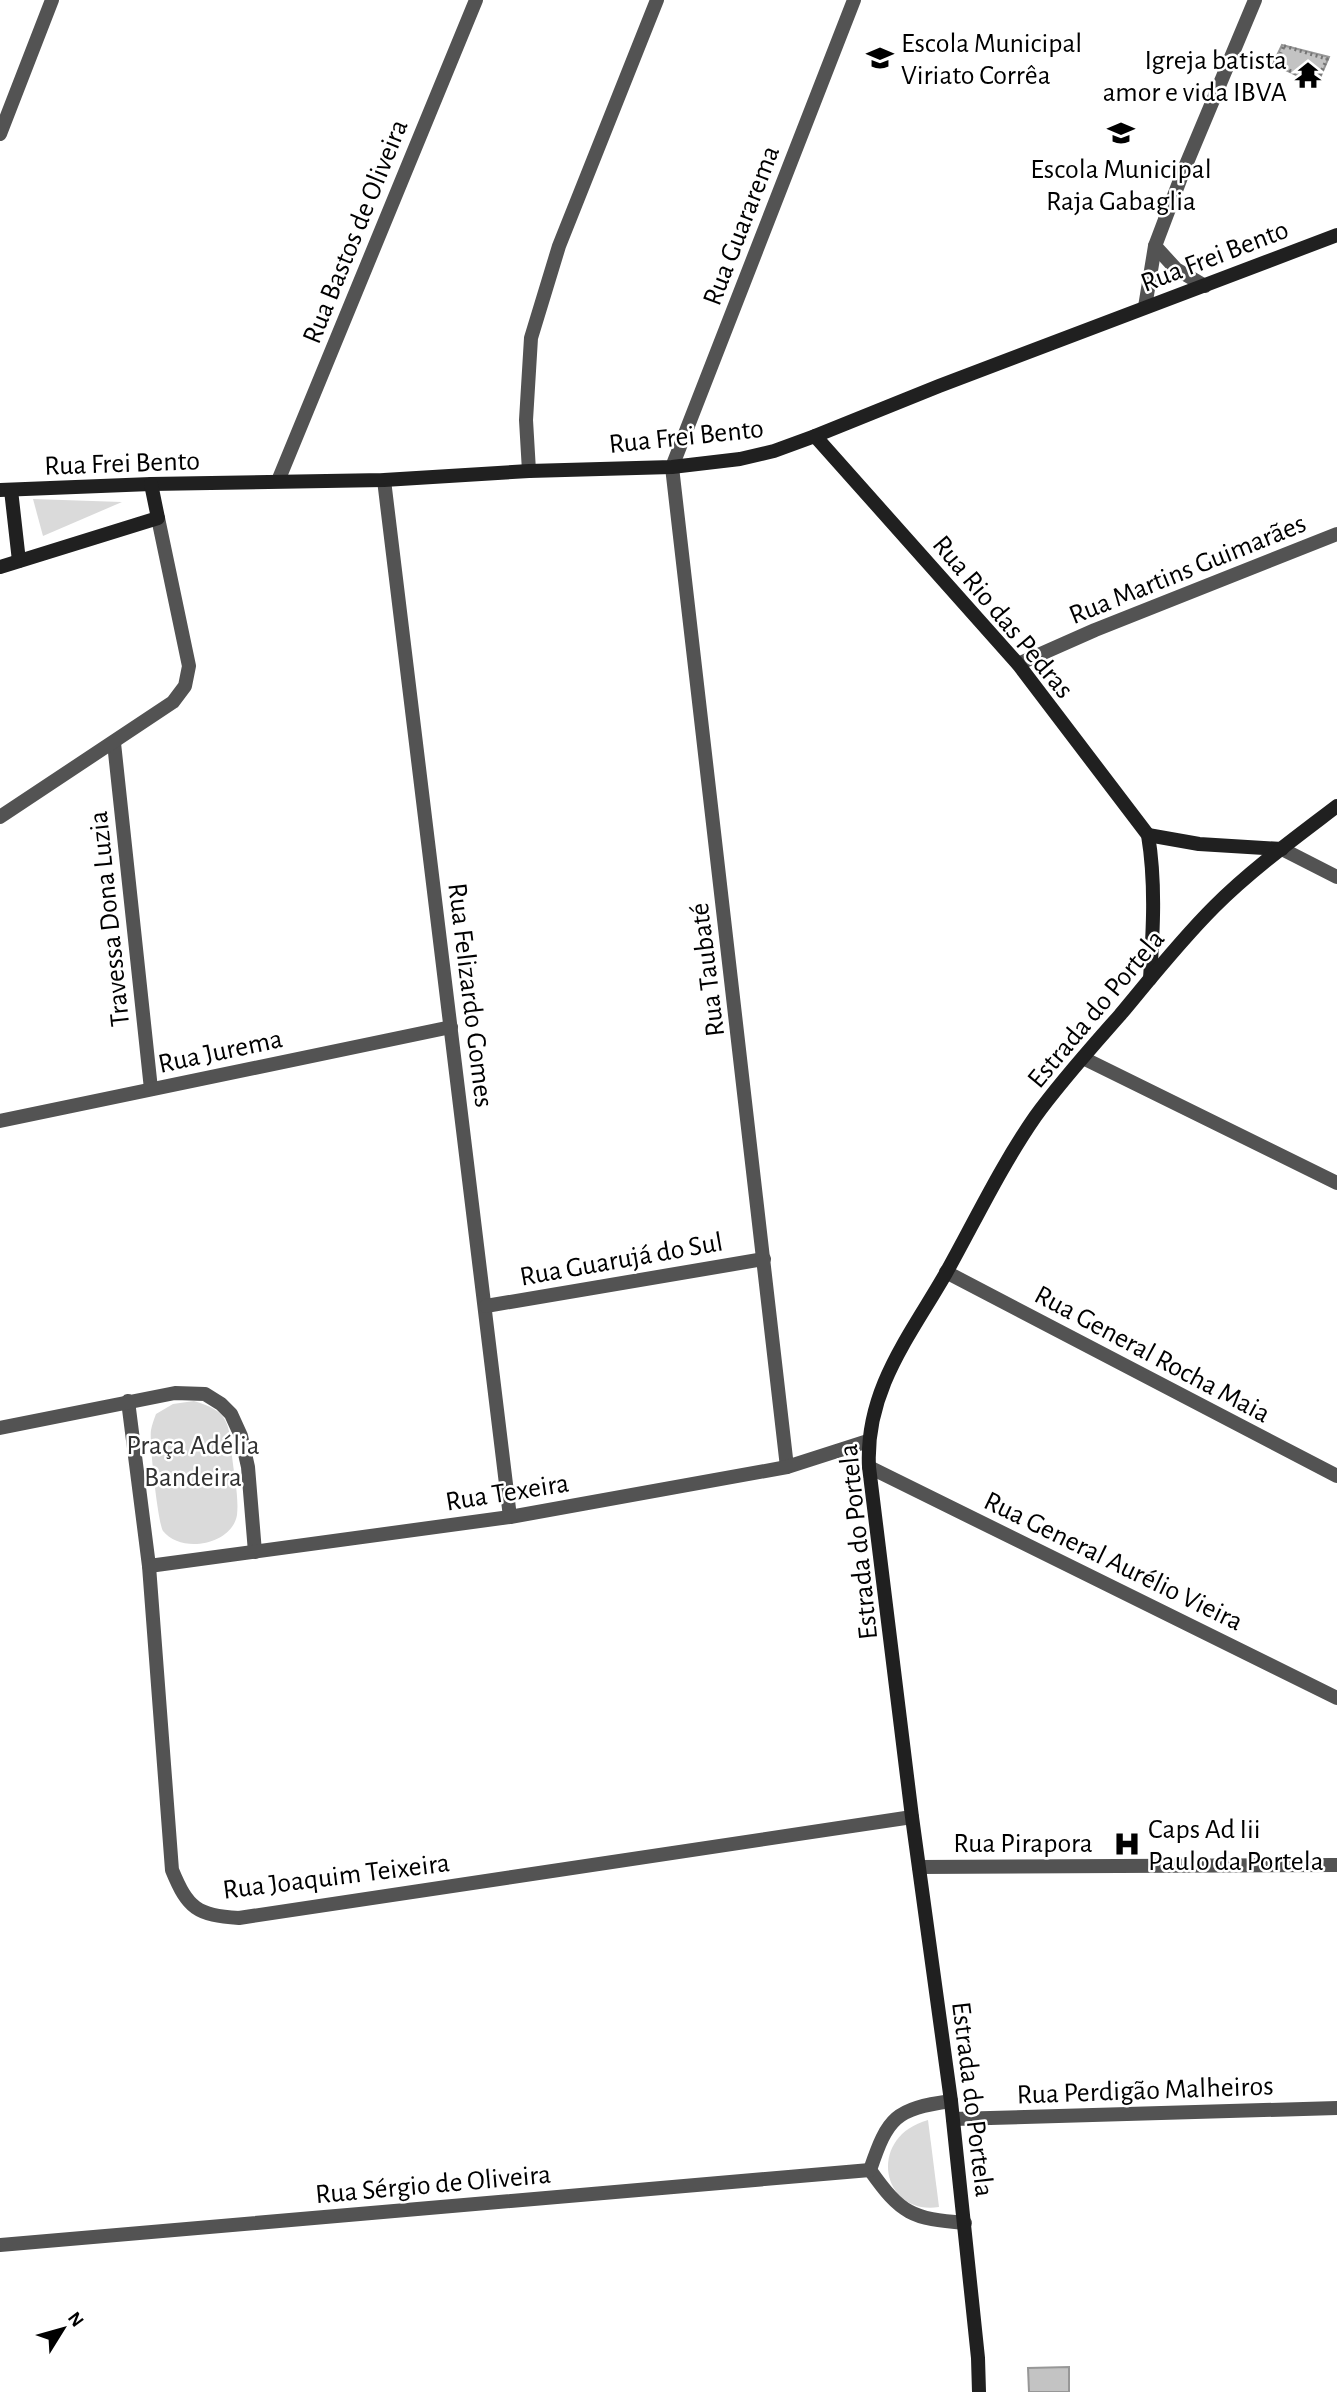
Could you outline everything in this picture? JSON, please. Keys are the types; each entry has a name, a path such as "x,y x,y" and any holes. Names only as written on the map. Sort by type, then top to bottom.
{"street":[{"path":"0,134 52,0"},
{"name":"Rua Bastos de Oliveira","path":"278,481 476,0"},
{"path":"529,471 526,420 531,338 559,246 657,0"},
{"name":"Rua Guararema","path":"671,467 854,0"},
{"path":"1145,307 1156,246 1183,172 1255,0"},
{"name":"Rua Frei Bento","path":"6,490 151,484 384,480 529,471 671,467 740,459 774,451 815,436 1337,235"},
{"path":"1156,246 1176,269 1205,286"},
{"name":"Rua Rio das Pedras","path":"815,436 1018,664 1148,835"},
{"name":"Rua Taubaté","path":"671,467 787,1467"},
{"name":"Rua Felizardo Gomes","path":"384,480 510,1517"},
{"path":"0,817 173,702 185,687 189,666 151,484"},
{"path":"6,490 19,561"},
{"path":"0,567 158,517"},
{"name":"Rua Martins Guimarães","path":"1018,664 1095,630 1337,534"},
{"name":"Travessa Dona Luzia","path":"114,743 151,1089"},
{"name":"Estrada do Portela","path":"979,2392 965,2222 951,2101 912,1817 869,1467 868,1441 874,1407 892,1365 984,1201 1035,1117 1214,907 1337,806"},
{"path":"1150,979 1153,878 1148,835 1199,844 1282,849 1337,877"},
{"name":"Rua Jurema","path":"0,1121 451,1027"},
{"path":"1083,1058 1337,1183"},
{"name":"Rua Guarujá do Sul","path":"486,1306 764,1259"},
{"name":"Rua General Rocha Maia","path":"946,1272 1337,1476"},
{"path":"0,1428 175,1393 205,1394 231,1414 241,1436 248,1468 255,1552"},
{"name":"Rua Joaquim Teixeira","path":"128,1401 149,1566 172,1870 181,1893 198,1911 239,1918 912,1817"},
{"name":"Rua Texeira","path":"149,1566 510,1517 787,1467 868,1441"},
{"name":"Rua General Aurélio Vieira","path":"869,1467 1337,1698"},
{"name":"Rua Pirapora","path":"919,1867 1337,1865"},
{"path":"951,2101 908,2109 895,2120 882,2135 870,2170 885,2191 901,2207 916,2216 931,2221 965,2222"},
{"name":"Rua Perdigão Malheiros","path":"953,2119 1337,2108"},
{"name":"Rua Sérgio de Oliveira","path":"0,2245 870,2170"}],"path":[{"path":"1284,46 1327,59 1316,83 1276,64 1284,46"}],"green space":[{"path":"33,499 122,502 43,536"},
{"name":"Praça Adélia Bandeira","path":"194,1401 221,1414 228,1427 237,1515 226,1533 205,1543 193,1544 171,1538 163,1531 156,1499 151,1428 156,1414 173,1404"},
{"path":"928,2120 939,2207 919,2207 904,2200 894,2188 888,2173 889,2157 895,2142 908,2129"}],"building":[{"name":"Igreja batista amor e vida IBVA","path":"1282,45 1329,57 1317,85 1273,64"},
{"path":"1069,2367 1069,2392 1029,2392 1028,2368"}],"place":[{"name":"Escola Municipal Viriato Corrêa","path":"880,58"},
{"name":"Igreja batista amor e vida IBVA","path":"1308,75"},
{"name":"Escola Municipal Raja Gabaglia","path":"1121,133"},
{"name":"Caps Ad Iii Paulo da Portela","path":"1127,1844"}]}
